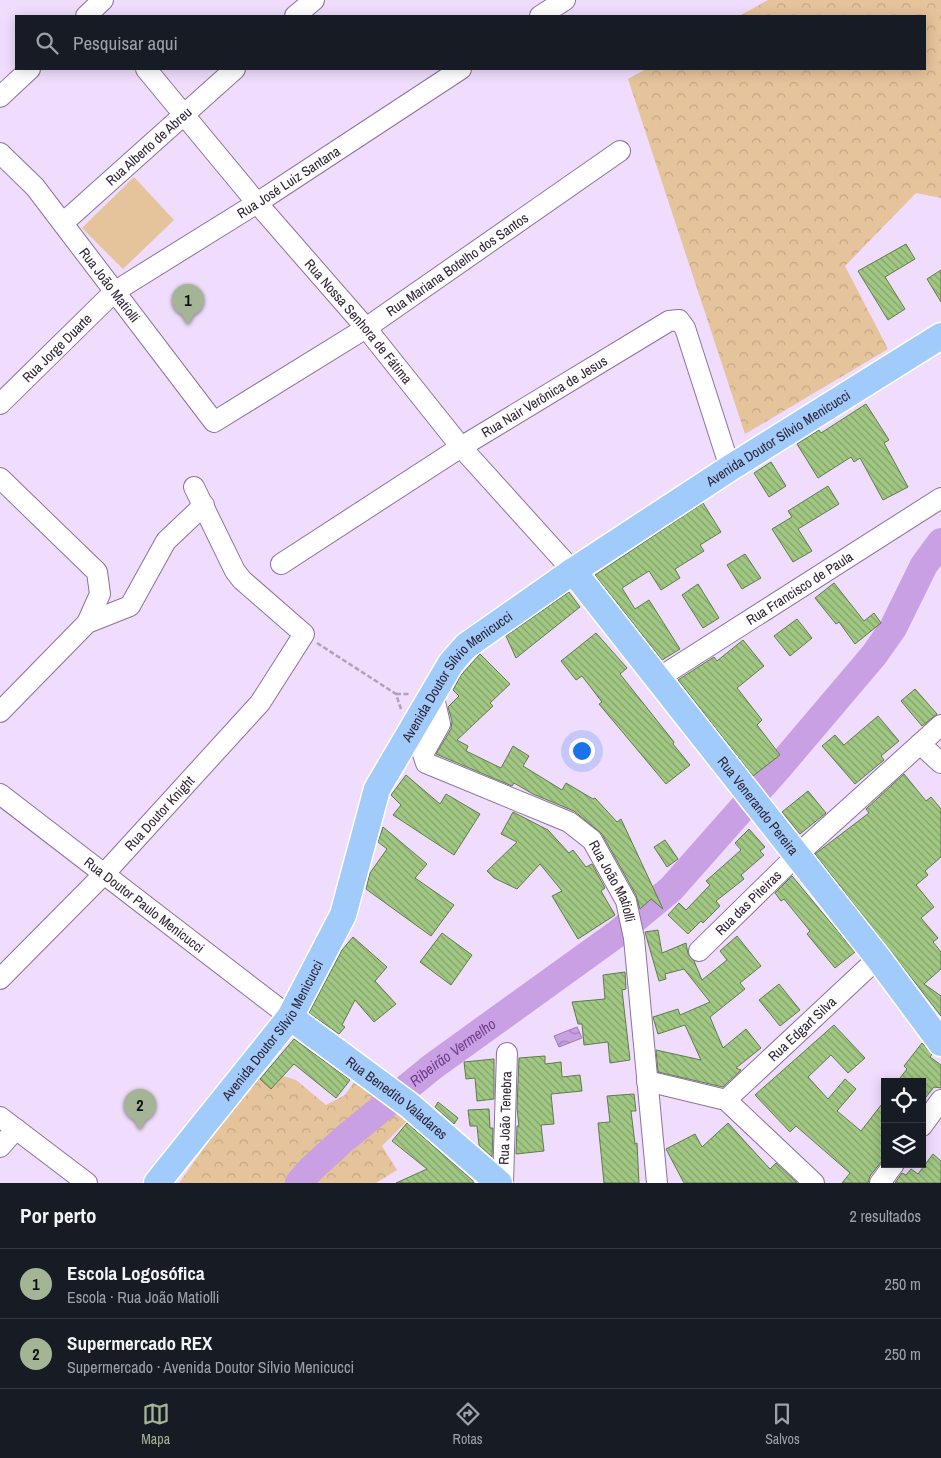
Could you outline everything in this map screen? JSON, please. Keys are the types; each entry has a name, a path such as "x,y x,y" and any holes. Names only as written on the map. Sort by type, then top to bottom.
{"main road":[{"name":"Avenida Doutor Sílvio Menicucci","path":"157,1183 290,1017 343,914 377,789 451,663 466,646 573,571 730,468 941,336"},
{"name":"Rua Venerando Pereira","path":"573,571 766,814 878,958 941,1043"},
{"name":"Rua Benedito Valadares","path":"290,1017 409,1105 499,1183"}],"street":[{"path":"296,15 314,0"},
{"path":"542,15 565,0"},
{"path":"0,97 29,70"},
{"name":"Rua Nossa Senhora de Fátima","path":"147,70 257,203 366,328 461,447 573,571"},
{"name":"Rua Alberto de Abreu","path":"63,223 234,70"},
{"name":"Rua José Luiz Santana","path":"114,292 257,203 459,70"},
{"name":"Rua Mariana Botelho dos Santos","path":"214,422 366,328 620,151"},
{"name":"Rua João Matiolli","path":"0,153 34,187 63,223 214,422"},
{"name":"Rua Jorge Duarte","path":"0,404 114,292"},
{"name":"Rua Nair Verônica de Jesus","path":"281,564 461,447 669,321 679,320 685,328 730,468"},
{"path":"0,478 97,572 100,594 87,623 0,712"},
{"path":"194,486 239,575 304,634"},
{"name":"Rua Francisco de Paula","path":"657,679 941,498"},
{"path":"87,623 130,606 166,541 204,505"},
{"name":"Rua Doutor Knight","path":"0,979 104,873 260,703 304,634"},
{"name":"Rua João Matiolli","path":"433,693 440,724 423,754 426,763 569,822 592,840 626,901 634,938 657,1183"},
{"name":"Rua das Piteiras","path":"699,951 797,855 941,725"},
{"path":"920,744 941,764"},
{"name":"Rua Doutor Paulo Menicucci","path":"0,794 290,1017"},
{"name":"Rua Edgart Silva","path":"726,1100 878,958"},
{"name":"Rua João Tenebra","path":"503,1183 507,1053"},
{"path":"647,1081 726,1100 814,1183"},
{"path":"924,1123 941,1100"},
{"path":"0,1147 8,1123 87,1183"},
{"path":"880,1183 891,1168"}],"path":[{"path":"304,634 396,694 410,731"}],"green space":[{"path":"768,0 941,0 941,198 916,193 845,266 888,349 745,434 628,79 644,70 926,70 926,15 741,15"},
{"path":"134,177 174,220 123,269 82,228"},
{"path":"256,1075 271,1089 283,1076 296,1080 326,1105 345,1095 354,1082 408,1120 382,1146 397,1170 376,1183 179,1183"}],"water":[{"path":"577,1027 582,1038 559,1047 554,1036"}],"building":[{"path":"906,244 915,259 885,277 905,309 888,320 858,271"},
{"path":"941,270 941,302 927,279"},
{"path":"866,404 889,440 884,443 908,487 883,500 860,458 854,462 851,457 818,478 797,444 819,430 821,433"},
{"path":"771,462 786,486 769,497 754,473"},
{"path":"828,486 839,504 798,529 812,551 793,562 772,529 792,517 788,511"},
{"path":"703,503 721,532 700,545 704,551 675,569 680,578 661,590 649,571 622,588 635,609 649,600 680,649 662,660 595,575"},
{"path":"745,554 761,578 742,589 727,565"},
{"path":"834,583 864,621 874,613 881,623 855,644 839,622 836,624 815,598"},
{"path":"698,584 719,618 703,628 682,595"},
{"path":"569,592 580,607 516,658 506,636"},
{"path":"797,619 812,638 790,656 774,636"},
{"path":"596,633 627,668 620,674 690,765 666,784 599,704 602,702 582,676 576,680 561,661"},
{"path":"743,640 764,666 737,688 762,720 757,725 780,755 753,776 678,680 714,657 717,661"},
{"path":"480,654 510,684 490,703 493,706 457,740 468,746 466,751 501,768 513,746 529,756 523,766 562,790 566,783 593,799 595,798 617,822 621,819 663,909 651,899 640,909 636,895 602,834 574,811 533,794 514,783 512,786 436,754 451,729 452,721 448,707 459,696 453,690 461,675"},
{"path":"915,689 937,714 922,726 901,701"},
{"path":"878,716 899,741 881,756 884,760 855,784 822,746 835,735 844,745"},
{"path":"904,774 926,801 931,797 941,809 941,857 925,871 928,875 916,885 934,907 921,918 938,938 933,942 941,952 941,969 924,984 941,996 941,1016 815,854 869,813 866,809"},
{"path":"406,775 440,804 446,794 480,814 454,855 393,815 401,805 391,795"},
{"path":"808,791 826,813 800,834 782,812"},
{"path":"513,812 548,830 569,853 573,850 586,867 592,864 605,888 601,891 615,915 578,939 552,896 562,891 540,864 517,889 494,878 487,871 517,842 501,834"},
{"path":"383,827 427,864 415,878 454,905 431,936 366,889 370,873 387,849 378,842"},
{"path":"749,829 765,847 760,851 764,855 741,875 744,879 716,901 720,906 703,923 701,921 688,934 668,915 679,903 686,910 710,885 706,881 741,850 735,843"},
{"path":"665,840 678,859 667,867 654,847"},
{"path":"792,876 855,952 835,968 807,934 810,931 784,899 781,901 775,893"},
{"path":"658,930 662,953 686,943 688,954 694,961 702,980 727,960 720,951 737,936 761,966 740,983 745,989 710,1017 723,1048 746,1029 761,1048 736,1068 741,1070 723,1087 658,1072 656,1050 701,1060 685,1025 658,1034 653,1017 678,1009 680,1015 710,1002 684,969 665,974 666,979 659,981 645,932"},
{"path":"442,933 472,955 451,985 420,962"},
{"path":"353,937 387,967 375,981 396,1004 374,1022 355,1000 342,1025 345,1027 339,1034 309,1013 342,950"},
{"path":"625,972 626,989 622,990 630,1060 610,1063 608,1042 584,1045 582,1024 578,1024 572,1002 605,999 603,975"},
{"path":"779,984 800,1010 780,1026 759,1000"},
{"path":"834,1025 865,1058 848,1073 831,1055 808,1077 828,1099 845,1079 856,1089 837,1111 861,1131 881,1105 881,1162 870,1176 868,1183 842,1183 850,1173 796,1126 790,1132 755,1095"},
{"path":"294,1039 350,1080 336,1098 294,1064 271,1089 260,1079"},
{"path":"922,1043 932,1054 930,1057 941,1065 941,1088 934,1087 926,1097 926,1078 900,1078 907,1069 904,1066"},
{"path":"545,1056 545,1064 561,1062 562,1077 580,1075 582,1091 551,1094 554,1124 541,1125 544,1151 516,1154 517,1126 519,1126 517,1108 519,1058"},
{"path":"494,1059 494,1099 477,1101 475,1078 466,1079 464,1062"},
{"path":"634,1094 636,1111 631,1111 635,1144 637,1143 639,1183 604,1183 598,1123 610,1122 607,1096"},
{"path":"438,1102 458,1118 454,1124 435,1107"},
{"path":"489,1109 490,1128 493,1128 492,1157 479,1145 477,1126 470,1126 468,1110"},
{"path":"407,1123 474,1183 396,1183 427,1169 392,1141"},
{"path":"728,1123 770,1169 776,1163 797,1183 684,1183 666,1149 695,1134 702,1147"},
{"path":"933,1154 941,1161 941,1183 895,1183 902,1173 906,1175 911,1169 918,1174 922,1168 926,1168 926,1163"}],"waterway":[{"name":"Ribeirão Vermelho","path":"299,1183 310,1170 344,1139 432,1067 618,933 671,889 779,767 874,655 893,628 924,565 941,542"}],"place":[{"name":"Escola Logosófica","path":"188,325"},
{"name":"Supermercado REX","path":"140,1130"}]}
